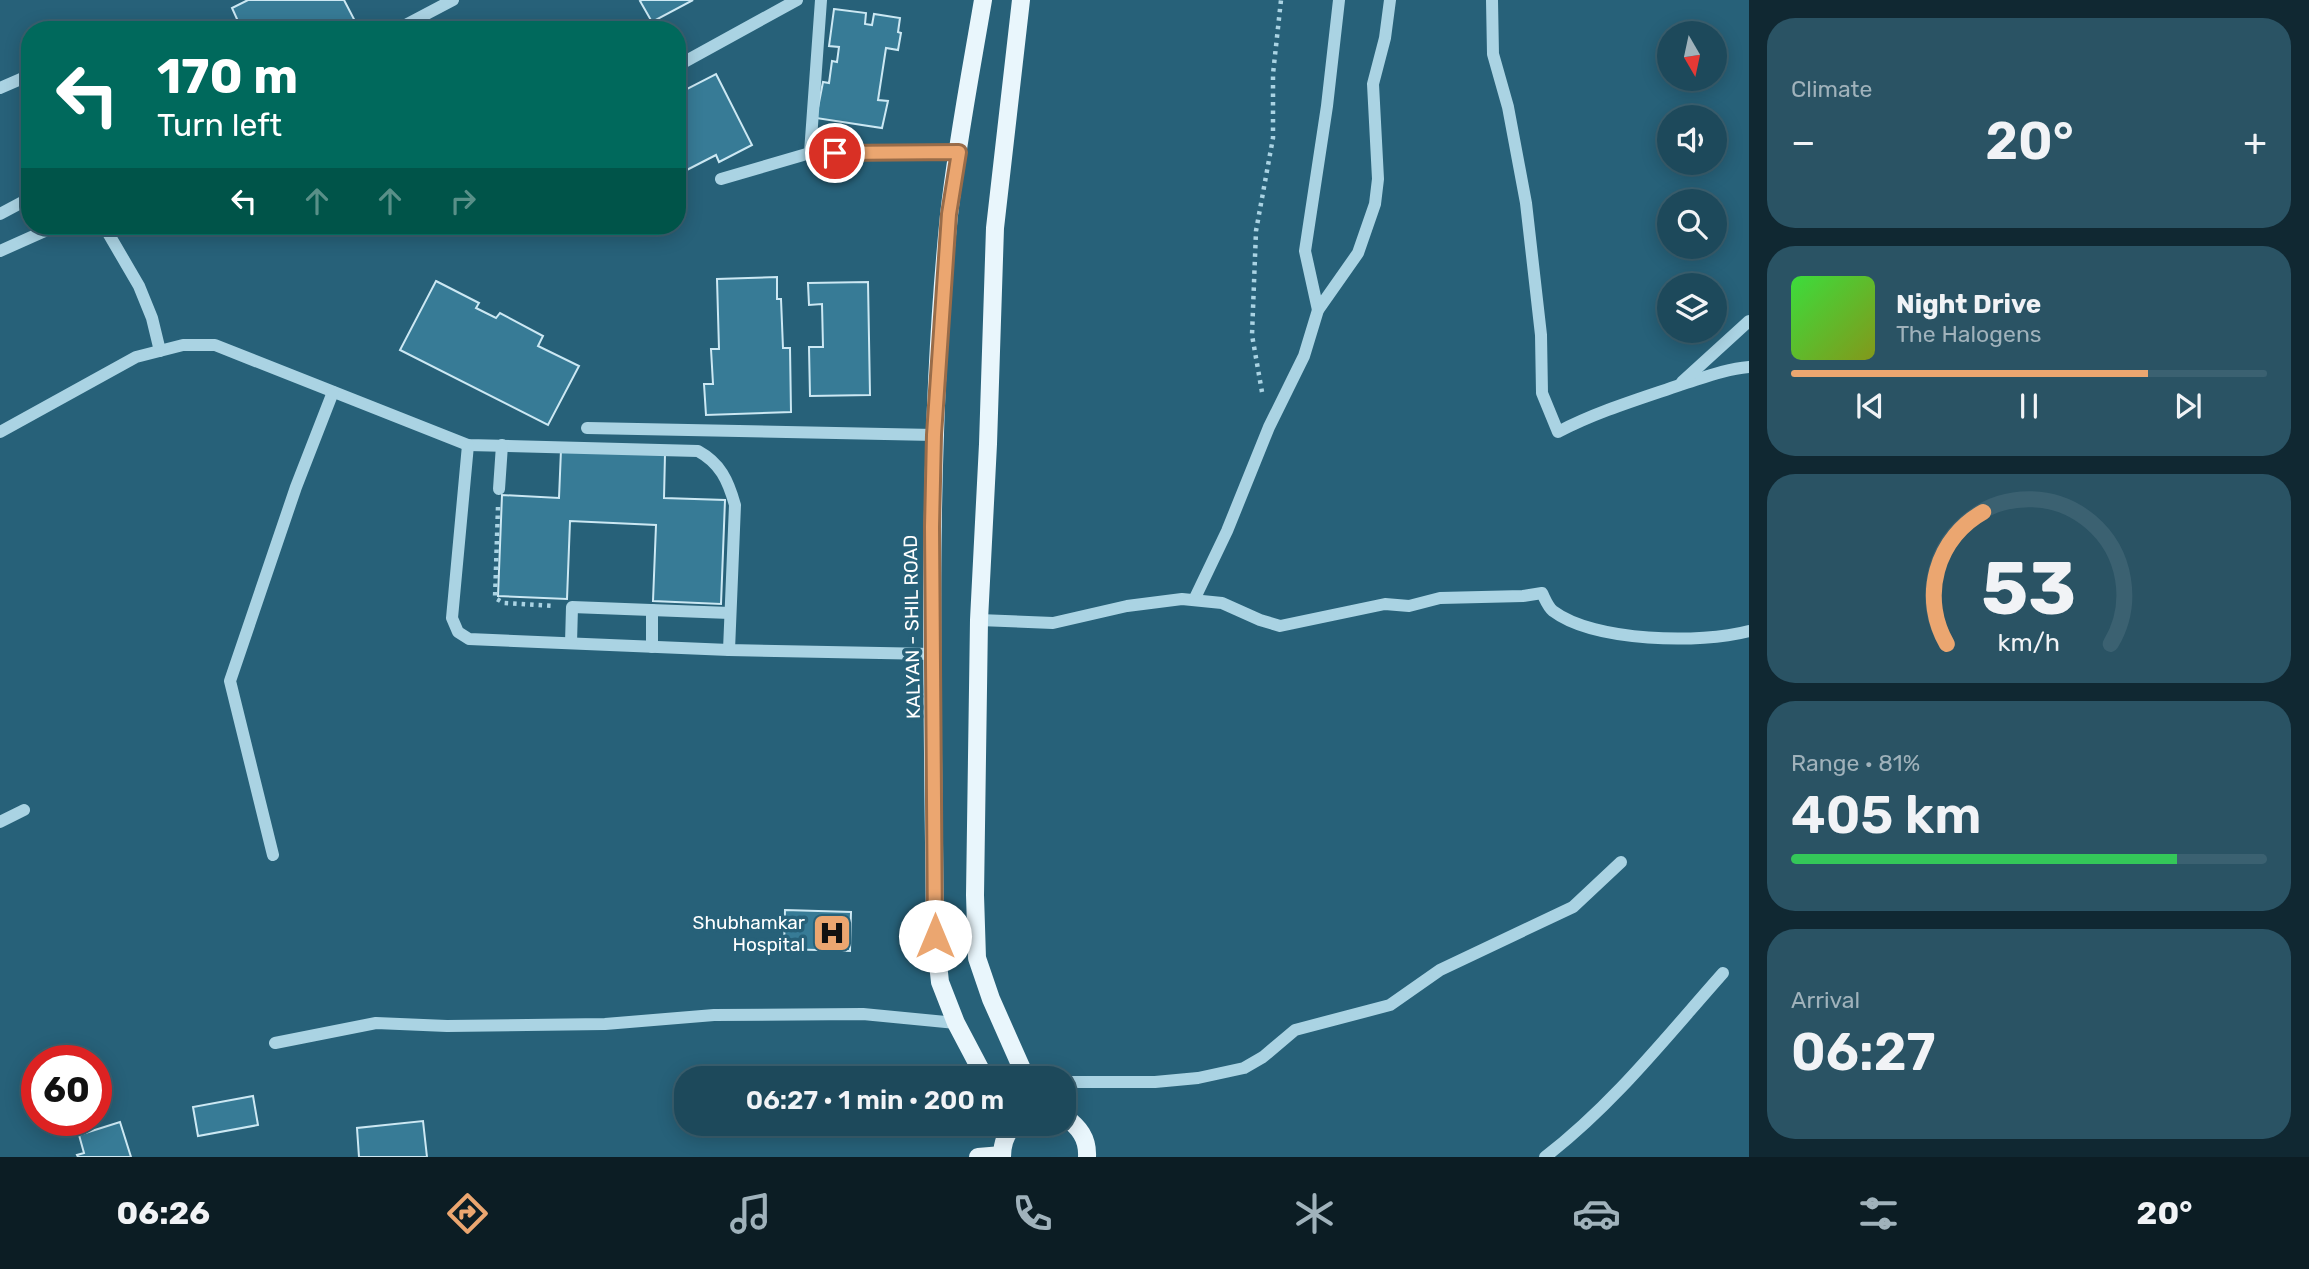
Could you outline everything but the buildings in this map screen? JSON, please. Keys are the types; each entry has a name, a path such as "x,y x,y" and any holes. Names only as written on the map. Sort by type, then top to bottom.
{"main road":[{"name":"KALYAN - SHIL ROAD","path":"979,1066 940,982 935,936 932,527 934,435 949,214 983,0"},
{"path":"1021,0 995,228 979,620 975,895 977,958 991,999 1021,1066"},
{"path":"1076,1126 1088,1146 1087,1157"},
{"path":"978,1157 1002,1156 1002,1145 1006,1136"}],"street":[{"path":"413,21 453,0"},
{"path":"686,61 797,0"},
{"path":"810,153 821,0"},
{"path":"1318,310 1306,251 1339,0"},
{"path":"1194,600 1227,531 1269,427 1304,356 1318,310 1358,253 1375,204 1378,178 1373,84 1385,38 1390,0"},
{"path":"1492,0 1493,54 1508,107 1526,203 1541,335 1542,393 1558,432 1581,420 1678,386 1732,368 1749,367"},
{"path":"0,88 21,79"},
{"path":"722,179 810,153 959,152"},
{"path":"0,214 21,203"},
{"path":"0,251 36,235"},
{"path":"109,235 139,286 152,318 160,351"},
{"path":"1678,386 1749,321"},
{"path":"0,432 136,357 183,345 215,345 468,444 698,451 720,467 730,486 734,505 729,650"},
{"path":"273,855 230,681 296,486 333,392"},
{"path":"587,428 934,435"},
{"path":"468,444 452,618 458,632 470,639 729,650 933,654"},
{"path":"499,489 502,445"},
{"path":"979,620 1053,623 1127,606 1182,599 1222,603 1280,626 1385,604 1409,606 1440,598 1542,593 1551,610 1605,631 1638,637 1695,639 1749,631"},
{"path":"571,643 572,607 730,614"},
{"path":"652,610 652,647"},
{"path":"0,822 24,810"},
{"path":"1076,1082 1155,1082 1198,1078 1244,1068 1263,1057 1295,1030 1390,1005 1440,970 1573,907 1621,862"},
{"path":"1545,1157 1575,1134 1638,1069 1723,973"},
{"path":"275,1043 376,1023 447,1026 592,1024 715,1015 863,1014 957,1023"}],"path":[{"path":"1269,427 1252,335 1256,231 1273,138 1273,74 1282,0"},
{"path":"499,489 495,598 504,603 572,607"}],"place":[{"name":"Shubhamkar Hospital","path":"832,933"}],"route":[{"path":"835,153 959,152 949,214 934,435 932,527 935,936"}]}
